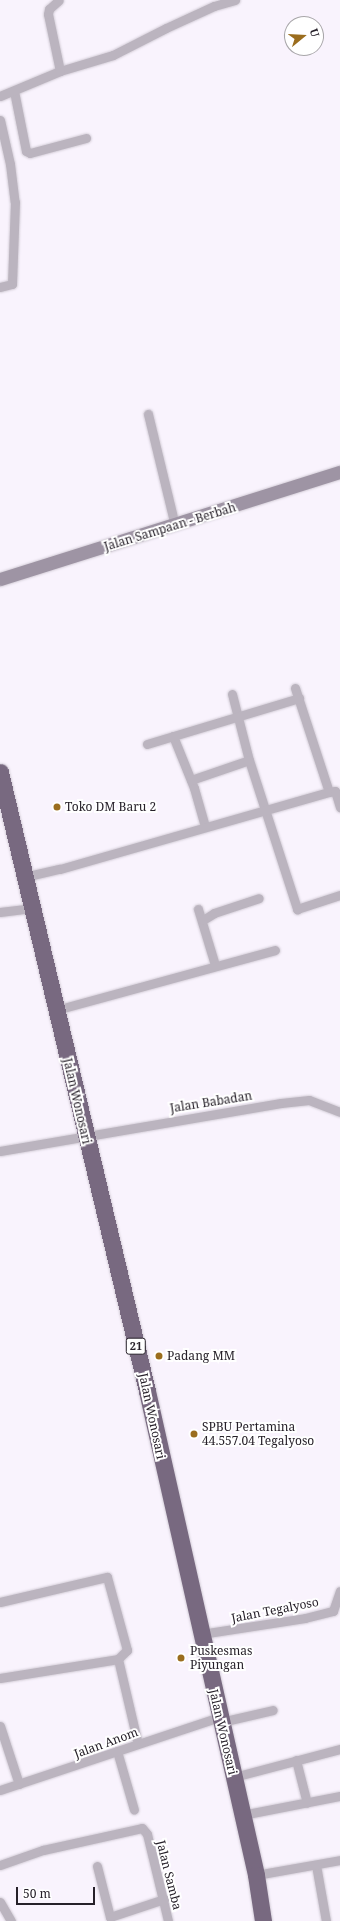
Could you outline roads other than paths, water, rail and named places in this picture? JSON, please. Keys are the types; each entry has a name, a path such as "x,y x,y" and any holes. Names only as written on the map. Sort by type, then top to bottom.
{"highway":[{"name":"Jalan Wonosari","path":"0,772 147,1392 256,1876 263,1921"}],"main road":[{"name":"Jalan Sampaan - Berbah","path":"0,579 175,526 340,472"}],"street":[{"path":"59,0 50,9 48,14 60,71"},
{"path":"0,96 60,71 113,55 214,6 236,0"},
{"path":"14,91 26,151 30,153 86,138"},
{"path":"0,120 10,164 15,202 12,284 0,287"},
{"path":"148,414 175,526"},
{"path":"296,688 329,792"},
{"path":"232,694 249,760 297,909 340,895"},
{"path":"147,744 238,718 299,698"},
{"path":"173,736 191,780 205,826"},
{"path":"191,780 249,760"},
{"path":"24,877 60,869 205,826 329,792 335,791 340,807"},
{"path":"203,920 214,913 259,898"},
{"path":"0,912 32,908"},
{"path":"198,909 203,920 215,965"},
{"path":"56,1010 215,965 275,950"},
{"name":"Jalan Babadan","path":"0,1151 86,1137 183,1118 309,1100 340,1112"},
{"path":"0,1602 107,1577 126,1650 118,1659 0,1678"},
{"name":"Jalan Tegalyoso","path":"201,1634 336,1613 340,1591"},
{"path":"118,1659 138,1744"},
{"name":"Jalan Anom","path":"0,1790 138,1744 220,1720 274,1710"},
{"path":"0,1726 19,1784"},
{"path":"234,1777 340,1749"},
{"path":"117,1751 134,1810"},
{"path":"296,1760 307,1803"},
{"path":"242,1815 340,1796"},
{"name":"Jalan Samba","path":"0,1865 44,1850 137,1828 143,1828 147,1834 164,1899 168,1921"},
{"path":"256,1876 340,1860"},
{"path":"316,1865 326,1921"},
{"path":"97,1866 110,1917 164,1899"},
{"path":"0,1902 11,1921"}],"place":[{"name":"Toko DM Baru 2","path":"57,807"},
{"name":"Padang MM","path":"159,1356"},
{"name":"SPBU Pertamina 44.557.04 Tegalyoso","path":"194,1434"},
{"name":"Puskesmas Piyungan","path":"181,1658"}]}
